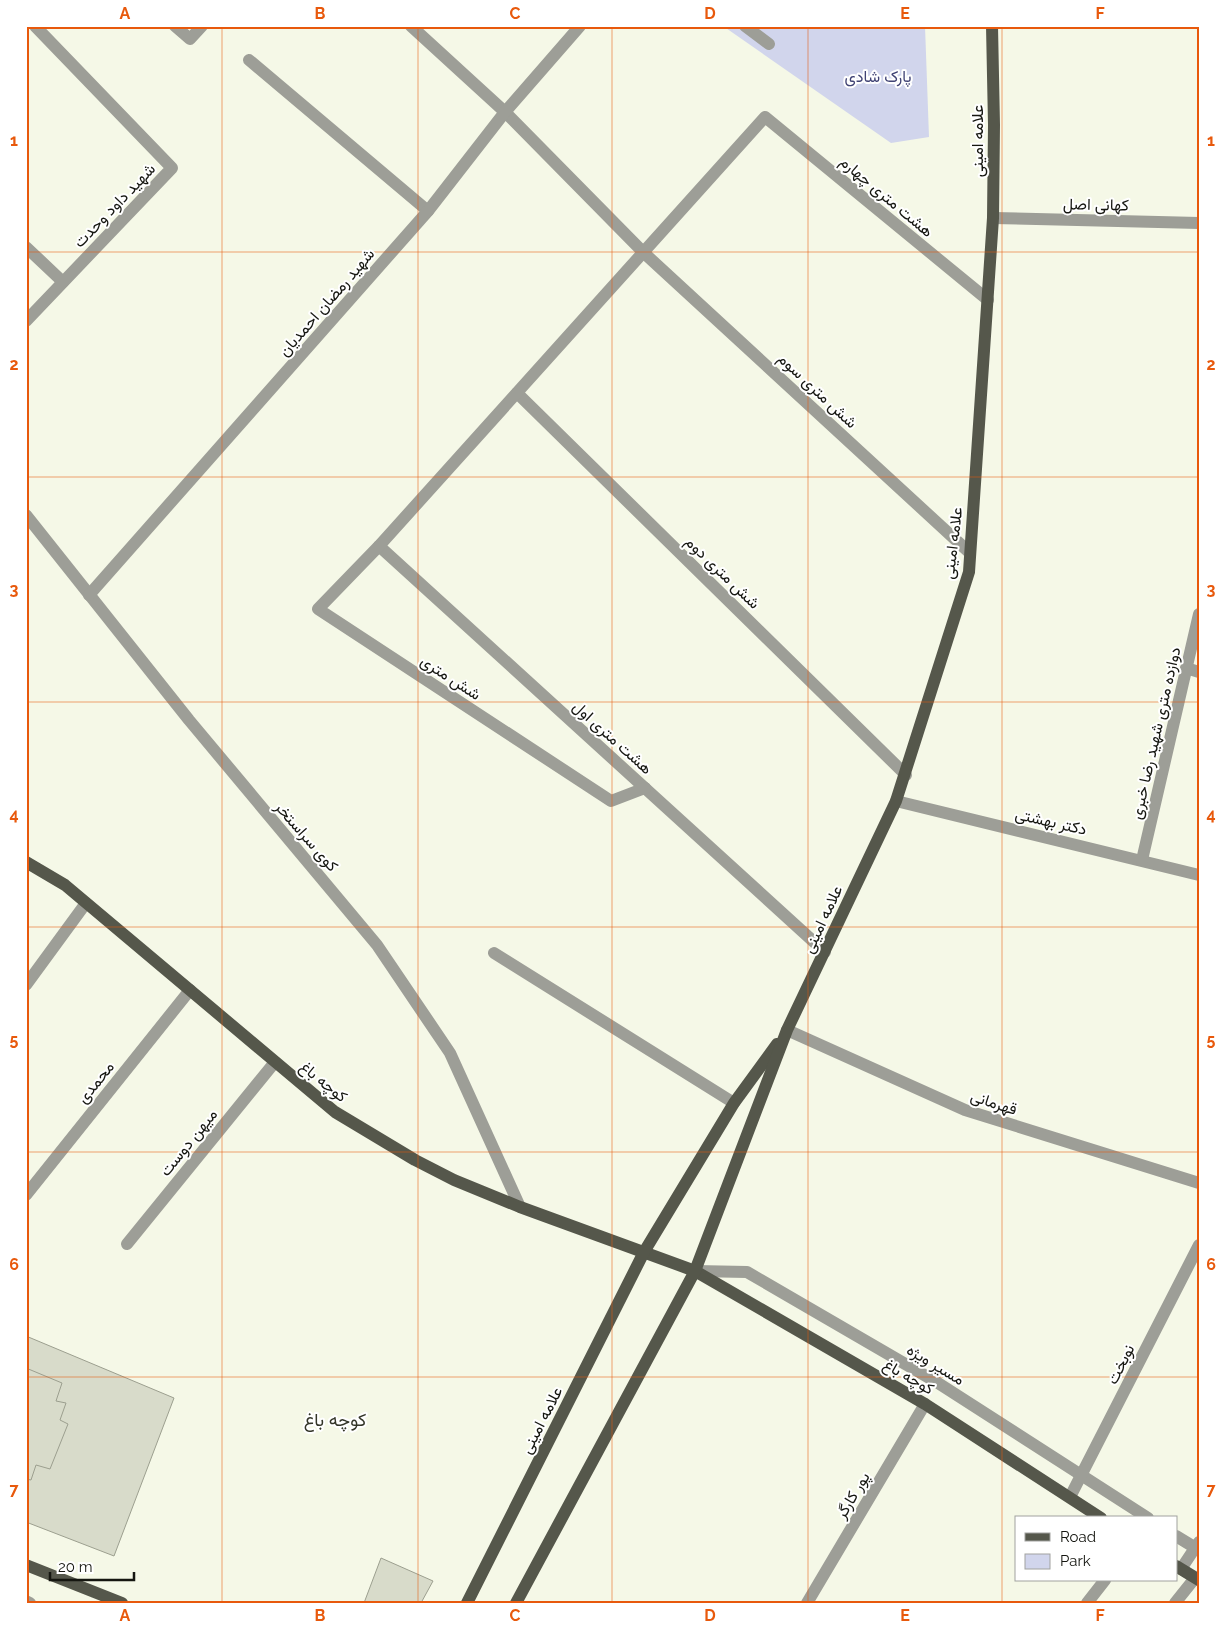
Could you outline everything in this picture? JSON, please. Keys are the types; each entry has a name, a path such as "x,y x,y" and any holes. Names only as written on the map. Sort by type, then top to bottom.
{"main road":[{"name":"علامه امینی","path":"467,1603 644,1252 734,1103 787,1030 896,801 906,775 969,572 993,218 992,26"},
{"name":"کوچه باغ","path":"26,862 65,885 335,1112 415,1160 454,1180 520,1207 695,1271 925,1404 1099,1516"},
{"path":"516,1603 695,1271 787,1030"},
{"path":"26,1565 122,1603"},
{"path":"1179,1568 1197,1579"}],"street":[{"name":"شهید داود وحدت","path":"26,321 172,168 36,26"},
{"path":"175,26 190,39 202,26"},
{"name":"شش متری سوم","path":"411,26 505,112 643,252 970,553"},
{"name":"شهید رمضان احمدیان","path":"90,595 428,211 505,112 580,26"},
{"path":"745,26 769,44"},
{"path":"249,60 428,211"},
{"name":"هشت متری چهارم","path":"643,252 765,116 988,300"},
{"name":"کهانی اصل","path":"993,218 1199,222"},
{"path":"26,247 63,282"},
{"path":"379,546 643,252"},
{"name":"شش متری دوم","path":"517,393 906,775"},
{"name":"کوی سراستخر","path":"26,515 233,774 321,876 377,945 450,1054 520,1207"},
{"name":"شش متری","path":"379,546 318,609 611,801 645,788"},
{"name":"هشت متری اول","path":"379,546 825,952"},
{"name":"دوازده متری شهید رضا خبری","path":"1142,860 1192,670 1199,614"},
{"name":"دکتر بهشتی","path":"896,801 1199,874"},
{"path":"26,985 86,903"},
{"path":"494,953 734,1103"},
{"name":"محمدی","path":"26,1194 190,990"},
{"name":"قهرمانی","path":"787,1030 964,1110 1199,1183"},
{"name":"میهن دوست","path":"128,1244 275,1062"},
{"name":"نوبخت","path":"1070,1497 1199,1245"},
{"name":"مسیر ویژه","path":"695,1271 747,1272 938,1383 1145,1516"},
{"name":"پور کارگر","path":"807,1603 925,1404"},
{"path":"1178,1537 1198,1547 1179,1568"},
{"path":"1175,1603 1197,1579"},
{"path":"1087,1603 1103,1582"},
{"path":"26,1601 30,1603"}],"green space":[{"name":"پارک شادی","path":"723,26 925,26 929,137 891,143"}],"building":[{"path":"26,1336 174,1398 114,1556 26,1522"},
{"path":"26,1368 62,1383 56,1401 66,1403 60,1420 68,1424 50,1469 36,1465 31,1480 26,1479"},
{"path":"381,1558 433,1581 421,1603 364,1603"}],"district":[{"name":"کوچه باغ","path":"335,1420"}]}
